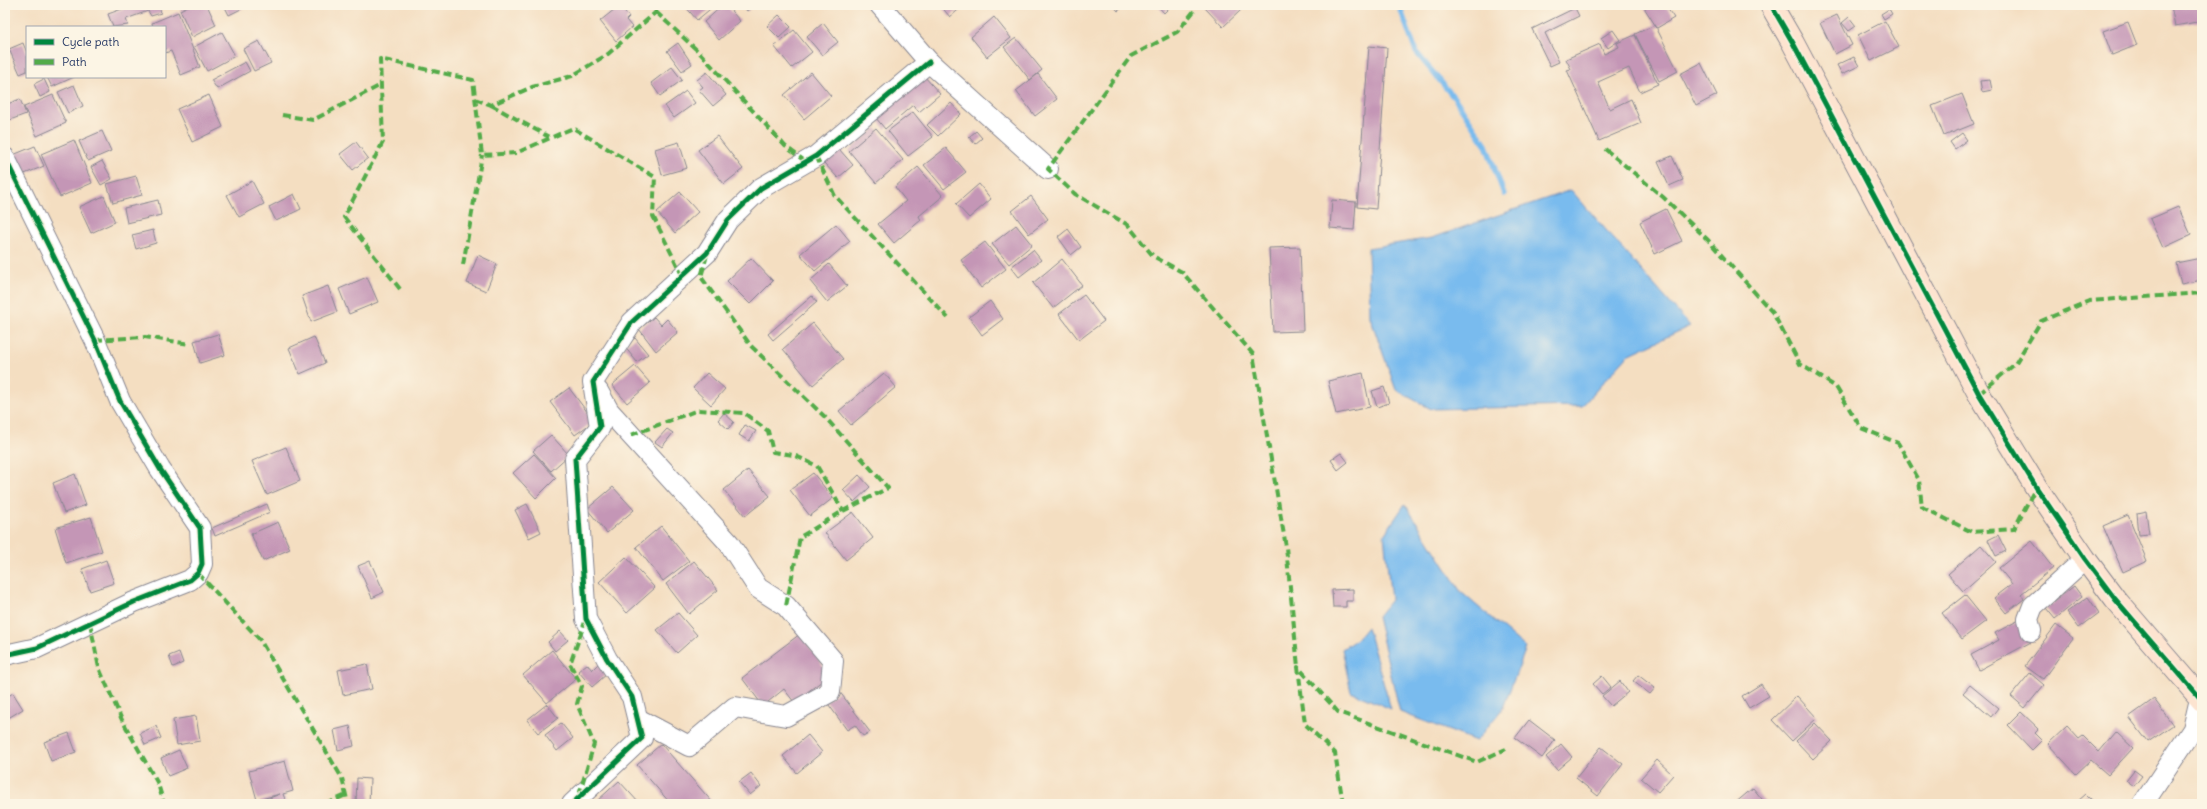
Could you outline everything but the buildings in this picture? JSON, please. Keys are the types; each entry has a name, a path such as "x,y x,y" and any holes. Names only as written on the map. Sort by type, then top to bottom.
{"street":[{"path":"880,5 929,62 1048,169"},
{"path":"1771,5 1793,43 1979,394 2036,487 2085,559 2119,605 2201,699 2193,729 2143,804"},
{"path":"572,804 642,738 632,697 607,659 586,619 575,459 600,427 593,382 632,322 707,253 728,220 761,188 816,156 929,62"},
{"path":"5,158 95,340 120,401 160,470 200,528 202,564 198,573 190,580 134,602 36,648 5,655"},
{"path":"593,382 609,411 729,543 758,588 786,606 833,661 830,692 786,716 735,707 689,746 638,719"},
{"path":"2031,631 2028,619 2033,606 2085,559"}],"water":[{"path":"1571,190 1690,326 1628,355 1582,406 1431,409 1396,390 1370,317 1368,248 1432,238"},
{"path":"1405,504 1461,592 1526,648 1503,708 1476,741 1400,712 1377,617 1391,600 1384,535"},
{"path":"1367,627 1391,709 1351,692 1342,649 1357,639"}],"waterway":[{"path":"1399,5 1416,52 1456,100 1486,145 1504,194"}],"marked path":[{"path":"475,99 491,105 532,87 572,76 608,54 656,12 655,5"},
{"path":"1194,11 1177,32 1131,56 1048,169 1075,194 1128,225 1153,256 1182,272 1253,354 1286,547 1298,667"},
{"path":"656,12 699,52 785,146 806,162"},
{"path":"400,289 344,217 383,142 380,59 473,80 482,155 516,153 573,128 655,177 653,216 682,275"},
{"path":"282,115 313,120 381,85"},
{"path":"491,105 549,137"},
{"path":"1605,149 1663,197 1708,240 1773,313 1800,364 1836,387 1861,428 1898,443 1919,480 1922,507 1972,532 2014,529 2036,487"},
{"path":"463,265 482,155"},
{"path":"816,156 835,196 948,318"},
{"path":"707,255 701,277 751,346 825,417 888,488 843,511 800,537 786,606"},
{"path":"1979,394 2015,364 2041,321 2089,301 2202,293"},
{"path":"95,340 145,337 190,344"},
{"path":"631,435 698,410 744,413 768,431 773,452 794,455 817,466 843,511"},
{"path":"198,573 260,640 342,778 348,804"},
{"path":"579,795 594,744 577,704 582,686 570,664 586,619"},
{"path":"90,623 99,668 122,720 158,784 164,804"},
{"path":"1343,804 1335,753 1305,724 1298,667 1338,712 1477,762 1506,749"},
{"path":"326,804 346,795"}],"cycle path":[{"path":"1771,5 1793,43 1979,394 2036,487 2085,559 2115,599 2202,700"},
{"path":"572,804 642,738 632,697 607,659 586,619 575,459 600,427 593,382 632,322 707,253 728,220 761,188 816,156 929,62"},
{"path":"5,158 95,340 120,401 160,469 200,528 202,564 198,573 190,580 134,602 37,648 5,655"}]}
